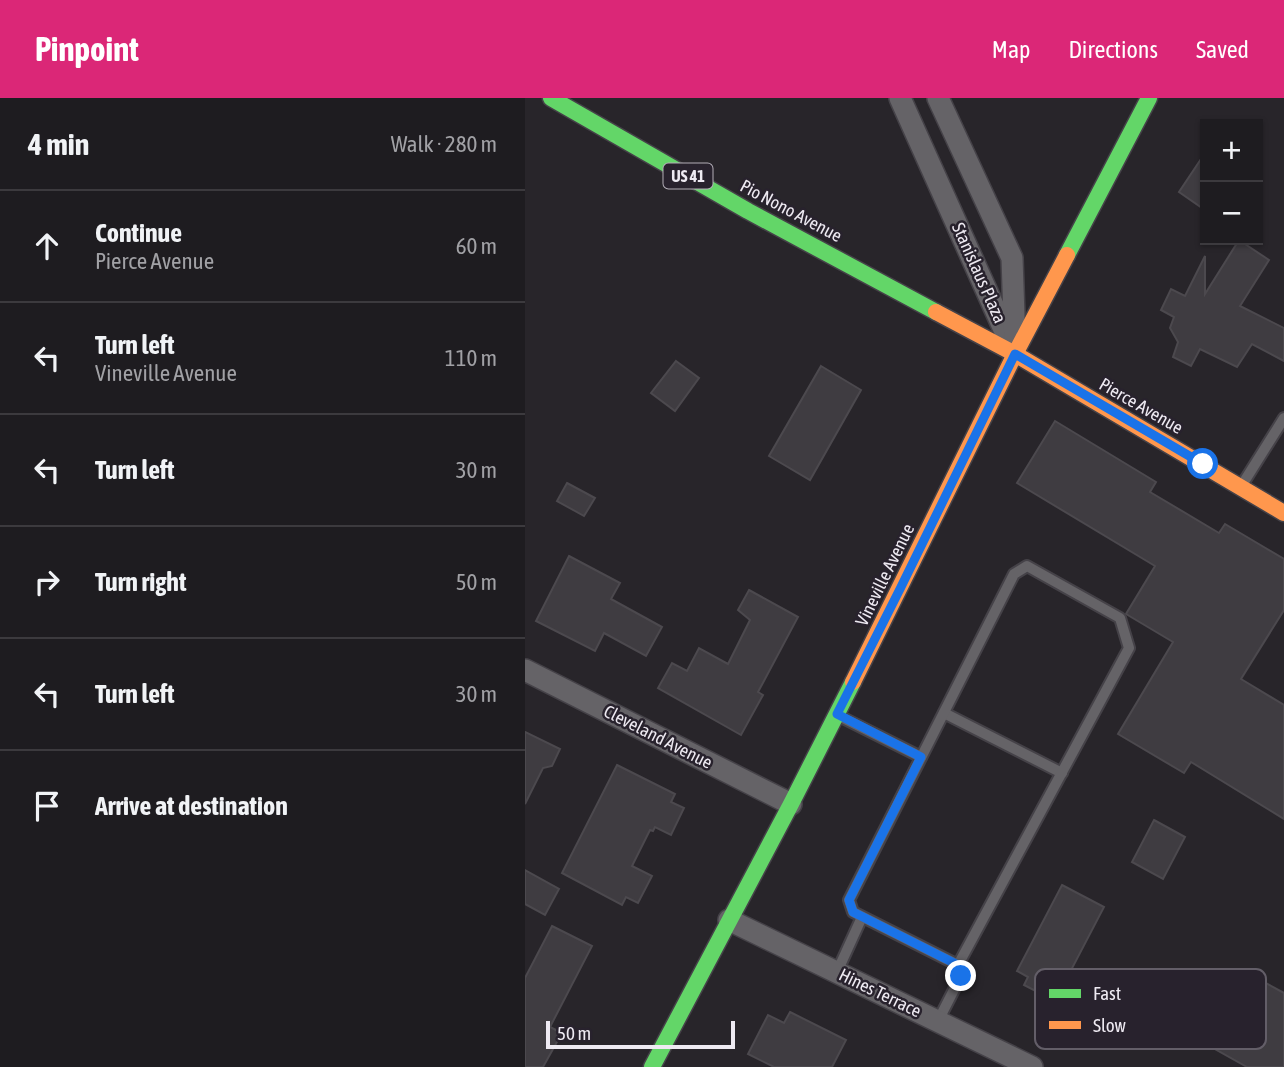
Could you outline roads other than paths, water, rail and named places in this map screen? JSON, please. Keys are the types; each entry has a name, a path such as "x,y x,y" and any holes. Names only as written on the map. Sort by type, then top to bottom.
{"main road":[{"name":"Pio Nono Avenue","path":"551,98 748,211 1015,354"},
{"name":"Vineville Avenue","path":"652,1067 791,804 1015,354 1149,98"},
{"name":"Pierce Avenue","path":"1015,354 1284,513"}],"street":[{"name":"Stanislaus Plaza","path":"900,98 1015,354"},
{"name":"Stanislaus Plaza","path":"938,98 1012,258 1015,354"},
{"name":"Cleveland Avenue","path":"525,670 791,804"},
{"name":"Hines Terrace","path":"729,920 1032,1067"}],"lane":[{"path":"1241,487 1284,418"},
{"path":"938,1021 961,976 958,965 1129,648 1120,618 1027,566 1014,574 849,900 853,912 958,965"},
{"path":"944,713 1062,773"},
{"path":"837,714 921,757"},
{"path":"837,972 862,917"}]}
